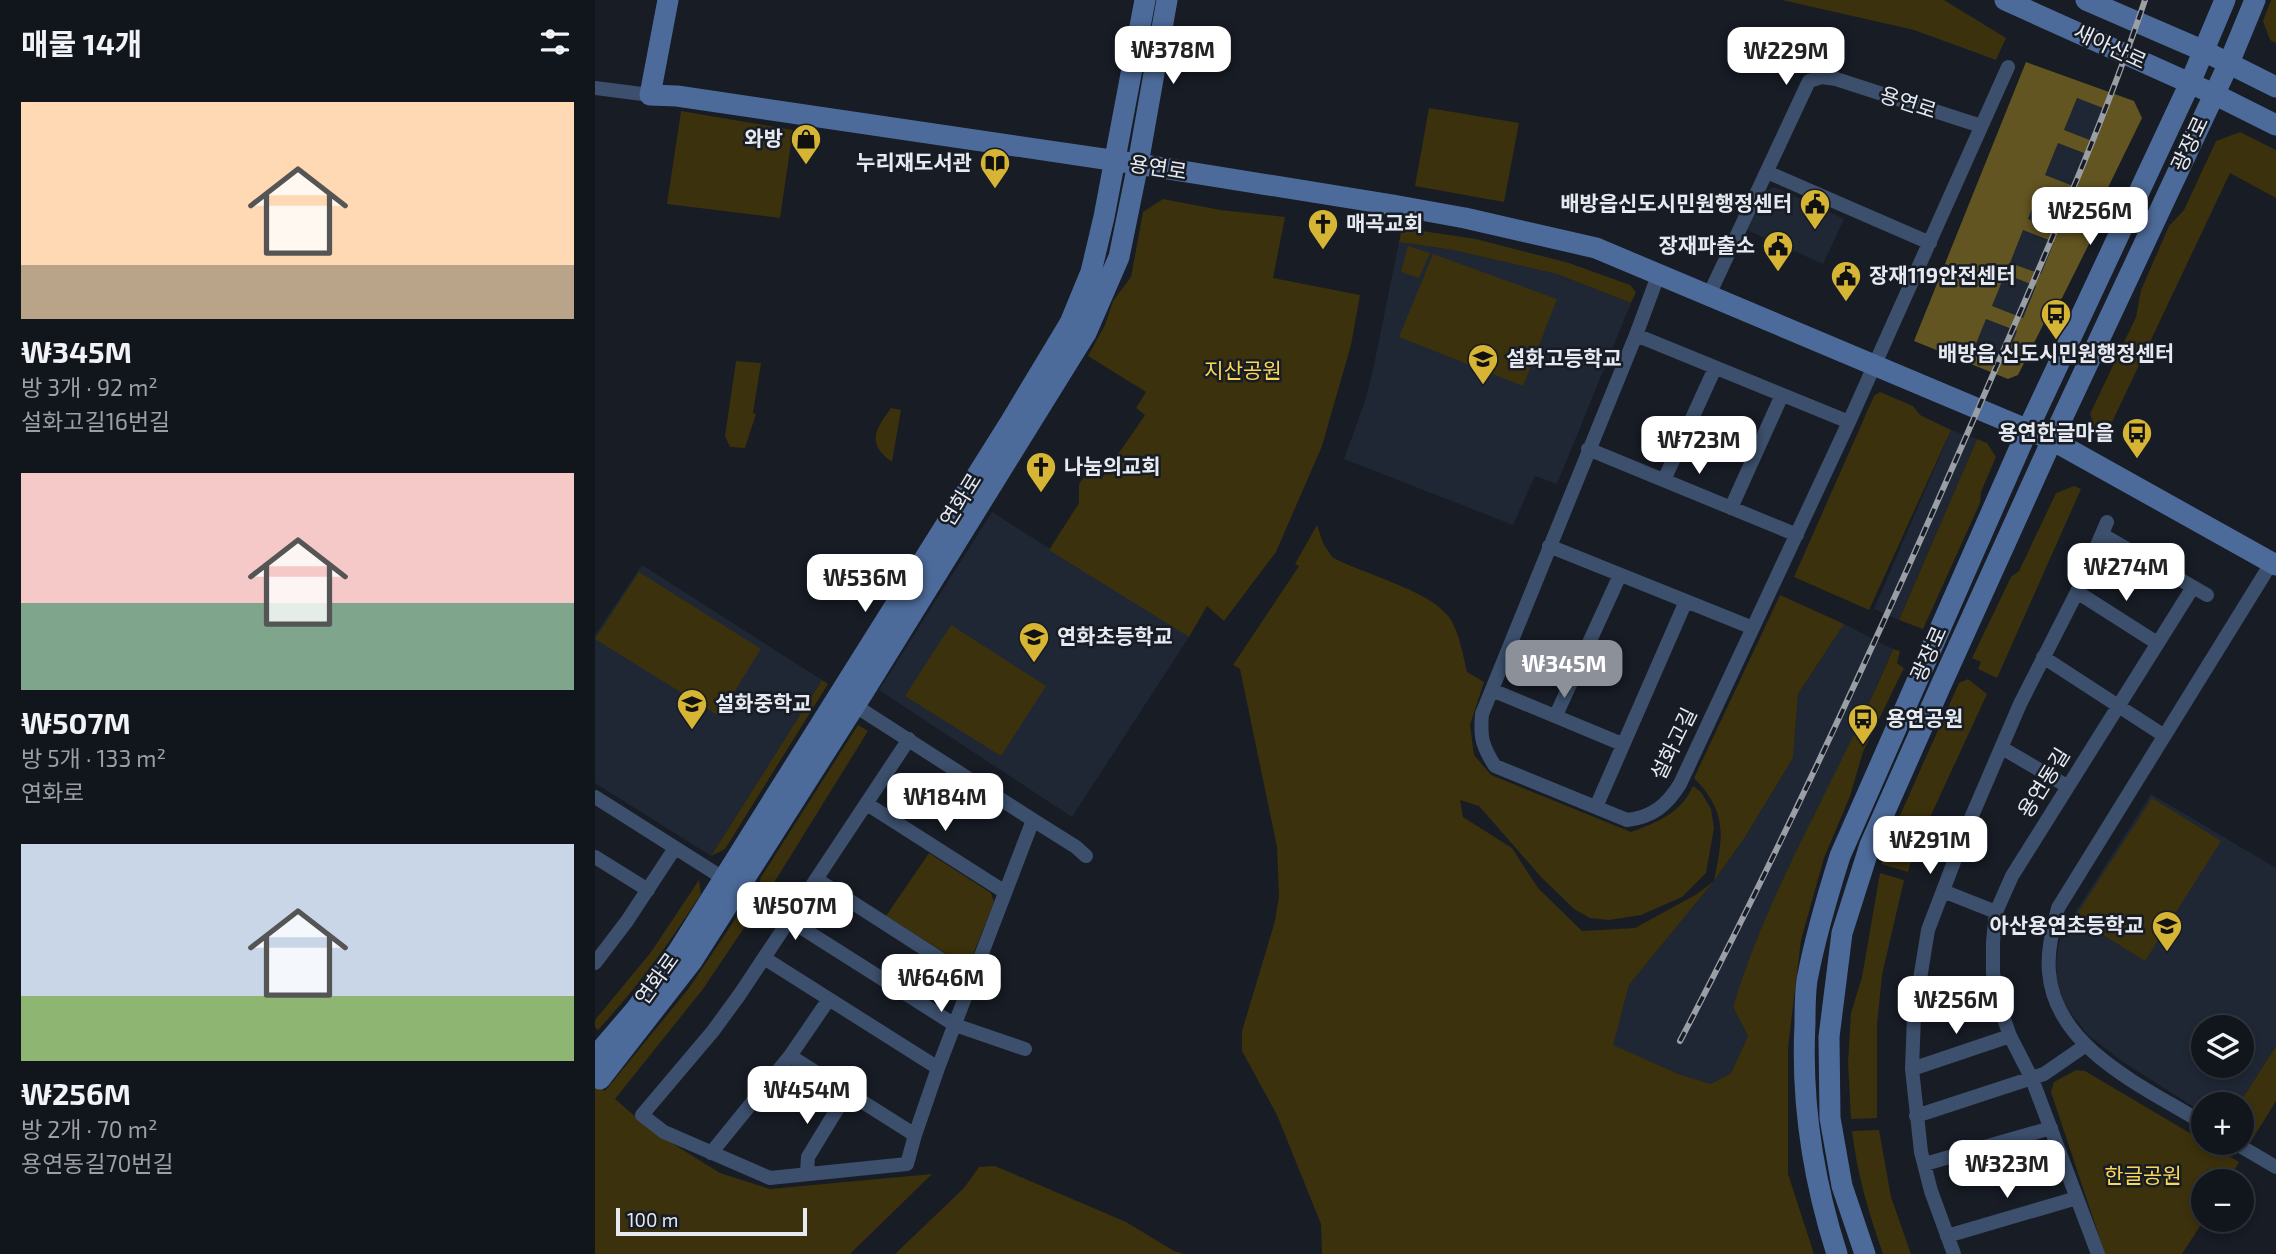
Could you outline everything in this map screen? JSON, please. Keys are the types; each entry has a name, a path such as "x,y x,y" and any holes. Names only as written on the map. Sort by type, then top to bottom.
{"street":[{"path":"650,94 669,0"},
{"name":"연화로","path":"600,1079 692,961 732,883 1070,323 1091,272 1145,0"},
{"name":"연화로","path":"595,1057 636,1009 732,883 855,705 1086,333 1119,257 1167,0"},
{"name":"새아산로","path":"2005,0 2214,94 2276,125"},
{"name":"새아산로","path":"2086,0 2204,51 2276,87"},
{"name":"광장로","path":"1837,1254 1826,1219 1808,1133 1804,1071 1807,983 1818,926 1840,856 2028,429 2190,83 2225,0"},
{"name":"광장로","path":"1865,1254 1842,1186 1830,1118 1829,1037 1842,933 1870,845 2052,440 2229,63 2255,0"},
{"path":"1873,366 2008,67"},
{"name":"용연로","path":"1709,295 1809,82 1822,77 1981,126"},
{"name":"용연로","path":"595,88 716,102 1138,164 1465,218 1596,248 2052,440 2274,564"},
{"path":"1767,172 1930,243"},
{"name":"설화고길","path":"1659,273 1482,714 1480,737 1495,766 1627,820 1643,818 1661,808 1671,798 1797,535 1873,366"},
{"path":"1636,335 1849,422"},
{"path":"1664,480 1715,368"},
{"path":"1731,508 1782,395"},
{"path":"1588,449 1797,535"},
{"path":"1954,1254 1931,1191 1916,1116 1912,1069 1914,1016 1928,930 1968,825 2043,657 2077,592 2105,528 2207,595"},
{"path":"1549,546 1753,628"},
{"path":"2191,1116 2108,1065 2073,1034 2057,1007 2049,973 2050,946 2058,908 2163,735 2274,564"},
{"path":"1556,715 1620,575"},
{"name":"용연동길","path":"2098,1254 2032,1079 2010,1036 1999,1005 1993,973 1996,912 2012,876 2193,587"},
{"path":"2077,592 2157,643"},
{"path":"1595,807 1686,601"},
{"path":"2043,657 2163,735"},
{"path":"1492,690 1622,744"},
{"path":"855,705 1086,856"},
{"path":"909,739 713,1031 642,1115 664,1132 770,1178 807,1172 907,1164 938,1068 1033,820"},
{"path":"2002,747 2067,786"},
{"path":"595,797 955,1025 1025,1049"},
{"path":"867,804 1005,892"},
{"path":"595,963 601,945 648,890 675,848"},
{"path":"595,857 648,890"},
{"path":"816,879 973,980"},
{"path":"1943,891 1996,912"},
{"path":"764,958 938,1068"},
{"path":"711,1153 790,1056 829,999"},
{"path":"1912,1069 2010,1036"},
{"path":"1916,1116 2044,1074 2086,1045"},
{"path":"790,1056 915,1135"},
{"path":"807,1172 808,1157 847,1093"},
{"path":"1925,1164 2051,1128"},
{"path":"2254,1154 2276,1167"},
{"path":"1947,1236 2077,1198"}],"shaded area":[{"path":"2026,62 2134,101 2142,118 2096,212 2093,236 2062,298 2054,303 2018,375 2008,379 1914,341","holes":["2077,98 2108,110 2095,142 2064,130","2058,143 2089,155 2076,187 2045,175","2041,187 2072,199 2059,231 2028,219","2023,230 2054,242 2041,274 2010,263","2005,274 2036,286 2023,318 1992,306","1986,319 2017,331 2004,363 1973,351"]},
{"path":"2077,98 2108,110 2095,142 2064,130"},
{"path":"2058,143 2089,155 2076,187 2045,175"},
{"path":"1774,187 1844,219 1823,264 1747,230 1764,192"},
{"path":"2041,187 2072,199 2059,231 2028,219"},
{"path":"2023,230 2054,242 2041,274 2010,263"},
{"name":"설화고등학교","path":"1399,242 1453,250 1557,274 1631,303 1557,484 1535,476 1513,525 1344,459 1373,370"},
{"path":"2005,274 2036,286 2023,318 1992,306"},
{"path":"1986,319 2017,331 2004,363 1972,351"},
{"path":"1951,430 1977,439 1899,620 1874,609"},
{"name":"연화초등학교","path":"992,512 1189,637 1072,817 879,690"},
{"name":"설화중학교","path":"642,565 822,680 711,856 595,783 595,635"},
{"path":"1844,624 1893,649 1844,759 1818,807 1764,923 1733,1007 1748,1036 1731,1073 1711,1084 1681,1075 1612,1045 1629,985 1714,881 1745,837 1793,758 1798,694"},
{"name":"아산용연초등학교","path":"2151,794 2276,868 2276,1046 2247,1092 2191,1092 2191,1105 2123,1062 2088,1035 2066,1007 2058,986 2056,962 2064,930"}],"green space":[{"path":"1782,0 1944,0 2006,38 1996,60 1914,30"},
{"path":"2271,0 2276,0 2276,43 2270,40 2263,21"},
{"path":"1429,108 1519,123 1504,202 1415,186"},
{"path":"681,111 793,130 780,218 667,204"},
{"path":"2240,132 2276,150 2276,198 2230,173 2105,437 2097,433 2090,414 2136,317 2141,290 2169,226 2184,210 2216,141"},
{"name":"지산공원","path":"1163,199 1221,210 1285,217 1273,278 1360,295 1351,345 1322,446 1276,552 1224,621 1207,606 1189,637 1049,550 1079,503 1079,484 1088,471 1101,479 1145,415 1136,408 1146,392 1088,356 1105,325 1113,301 1131,277 1143,212"},
{"path":"1402,228 1476,239 1569,263 1630,285 1636,292 1631,303 1557,274 1453,250 1399,242"},
{"path":"1408,246 1430,253 1419,278 1401,272"},
{"path":"1433,254 1557,299 1523,386 1399,337"},
{"path":"736,361 761,363 753,413 756,414 745,448 730,447 725,436"},
{"path":"1880,392 1913,406 1920,415 1951,430 1869,610 1794,577 1874,396"},
{"path":"891,408 901,410 892,462 876,442 877,430"},
{"path":"1977,439 1987,443 1996,457 1981,492 1980,503 1923,629 1899,620"},
{"path":"2074,486 2081,489 1997,678 1978,669 1981,662 1972,658 2011,577 2019,571 2056,493"},
{"path":"1317,525 1323,543 1332,557 1414,592 1429,600 1451,620 1467,672 1484,682 1470,725 1474,755 1491,775 1631,832 1675,810 1693,786 1701,792 1711,809 1714,828 1706,873 1682,897 1641,915 1609,920 1590,918 1574,909 1541,877 1479,806 1460,800 1463,817 1512,848 1538,888 1582,931 1635,928 1697,894 1714,881 1629,985 1613,1045 1681,1075 1711,1084 1731,1073 1748,1036 1733,1007 1767,915 1893,649 1900,651 1897,663 1904,668 1863,752 1850,796 1824,858 1801,940 1788,1048 1788,1174 1814,1254 1322,1254 1321,1224 1277,1115 1242,1051 1242,1031 1275,921 1279,896 1277,847 1240,669 1233,665 1299,566 1295,564"},
{"path":"639,572 761,649 719,716 595,639"},
{"path":"1780,595 1844,624 1798,694 1793,758 1745,837 1714,881 1721,838 1718,814 1694,778"},
{"path":"951,625 1046,686 1001,756 905,696"},
{"path":"1968,679 1987,694 1914,852 1908,872 1881,864 1885,849 1959,683"},
{"path":"822,680 828,684 725,849 711,856"},
{"path":"858,725 868,731 767,894 762,891 760,879"},
{"path":"2152,798 2221,841 2145,961 2081,921 2082,918 2077,914"},
{"path":"929,853 991,893 994,902 972,957 958,961 886,916"},
{"path":"1880,873 1904,880 1882,975 1877,1025 1877,1118 1851,1119 1848,1062 1851,1013 1862,977"},
{"path":"699,880 701,894 689,912 640,981 598,1030 595,1020 651,952"},
{"path":"748,909 754,913 703,989 615,1099 651,1130 720,1173 770,1189 932,1174 850,1254 595,1254 595,1083 605,1091 689,988 740,912"},
{"path":"2276,1046 2276,1101 2254,1137 2254,1092 2247,1092"},
{"name":"한글공원","path":"2076,1070 2085,1071 2191,1134 2191,1155 2227,1155 2239,1162 2235,1169 2191,1169 2191,1232 2196,1232 2182,1254 2105,1254 2051,1092 2054,1082"},
{"path":"1879,1130 1891,1197 1911,1254 1883,1254 1864,1194 1852,1131"},
{"path":"995,1166 1126,1222 1174,1251 1184,1254 895,1254 964,1188 979,1167"}],"railway":[{"path":"1680,1041 1839,720 1913,557 2069,198 2109,100 2145,0"}],"place":[{"name":"와방","path":"806,166"},
{"name":"누리재도서관","path":"995,190"},
{"name":"배방읍신도시민원행정센터","path":"1815,231"},
{"name":"매곡교회","path":"1323,251"},
{"name":"장재파출소","path":"1778,273"},
{"name":"장재119안전센터","path":"1846,303"},
{"name":"배방읍 신도시민원행정센터","path":"2056,341"},
{"name":"설화고등학교","path":"1483,386"},
{"name":"용연한글마을","path":"2137,460"},
{"name":"나눔의교회","path":"1041,494"},
{"name":"연화초등학교","path":"1034,664"},
{"name":"설화중학교","path":"692,731"},
{"name":"용연공원","path":"1863,746"},
{"name":"아산용연초등학교","path":"2167,953"}]}
